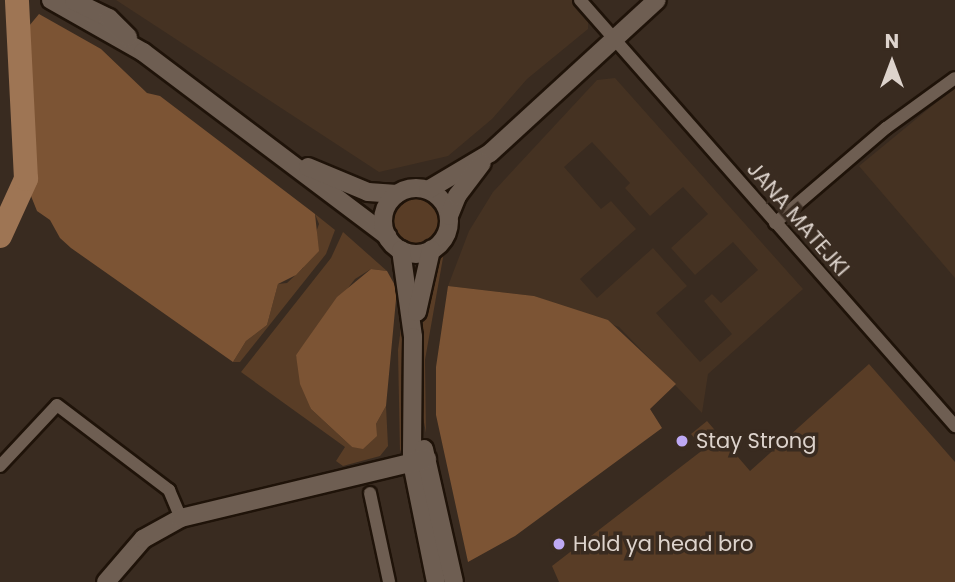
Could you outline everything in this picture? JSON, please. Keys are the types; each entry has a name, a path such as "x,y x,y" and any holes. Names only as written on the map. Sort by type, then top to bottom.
{"street":[{"path":"51,0 144,52 288,159 387,236 401,250 413,337 413,398 419,461 436,582"},
{"path":"70,0 109,18 144,52"},
{"name":"JANA MATEJKI","path":"579,0 955,426"},
{"path":"413,337 431,250 445,236 457,196 489,153 612,38 657,0"},
{"path":"775,223 886,128 955,78"},
{"path":"288,159 368,192 397,194 428,190 489,153"},
{"path":"428,190 440,198 449,216"},
{"path":"387,236 384,216 397,194"},
{"path":"401,250 431,250"},
{"path":"0,466 57,405 169,490 181,518"},
{"path":"107,582 143,539 181,518 419,461"},
{"path":"419,461 454,582"},
{"path":"370,493 389,582"}],"shaded area":[{"path":"116,0 589,0 588,29 527,79 492,119 448,156 379,172"},
{"path":"39,14 101,49 147,93 160,96 315,214 319,251 296,275 278,284 267,325 246,341 233,362 71,248 60,238 50,220 37,211 31,196 34,172 28,77 29,26"},
{"path":"615,78 803,289 708,374 702,413 619,327 534,296 448,286 469,231 493,192 597,80","holes":["592,142 630,183 625,188 650,216 683,187 708,214 671,248 695,275 733,242 758,270 721,303 712,294 704,301 732,334 700,362 656,313 687,286 653,248 597,298 580,279 636,229 611,201 601,209 564,167"]},
{"path":"955,87 955,278 859,166"},
{"path":"416,196 434,203 441,221 434,239 416,246 398,239 391,221 398,203"},
{"path":"315,214 335,230 326,254 240,362 233,362 246,341 267,325 278,284 287,283 303,268 319,224"},
{"path":"343,232 387,271 371,269 355,279 296,355 311,409 352,447 376,424 386,406 388,446 380,456 343,466 336,461 345,447 241,372 331,258"},
{"path":"444,252 425,360 426,433 421,407 420,344 429,280 436,259"},
{"path":"371,269 387,271 397,289 386,406 376,424 377,436 363,449 352,447 311,409 300,384 296,355 337,297"},
{"path":"448,286 534,296 608,320 676,384 650,409 662,428 515,536 468,562 436,415 436,367"},
{"path":"404,306 405,439 400,452 398,350"},
{"path":"869,364 955,462 955,582 559,582 552,566 704,449 691,434 707,421 750,471"}],"waterway":[{"path":"0,236 26,179 17,0"}],"place":[{"name":"Stay Strong","path":"682,441"},
{"name":"Hold ya head bro","path":"559,544"}]}
